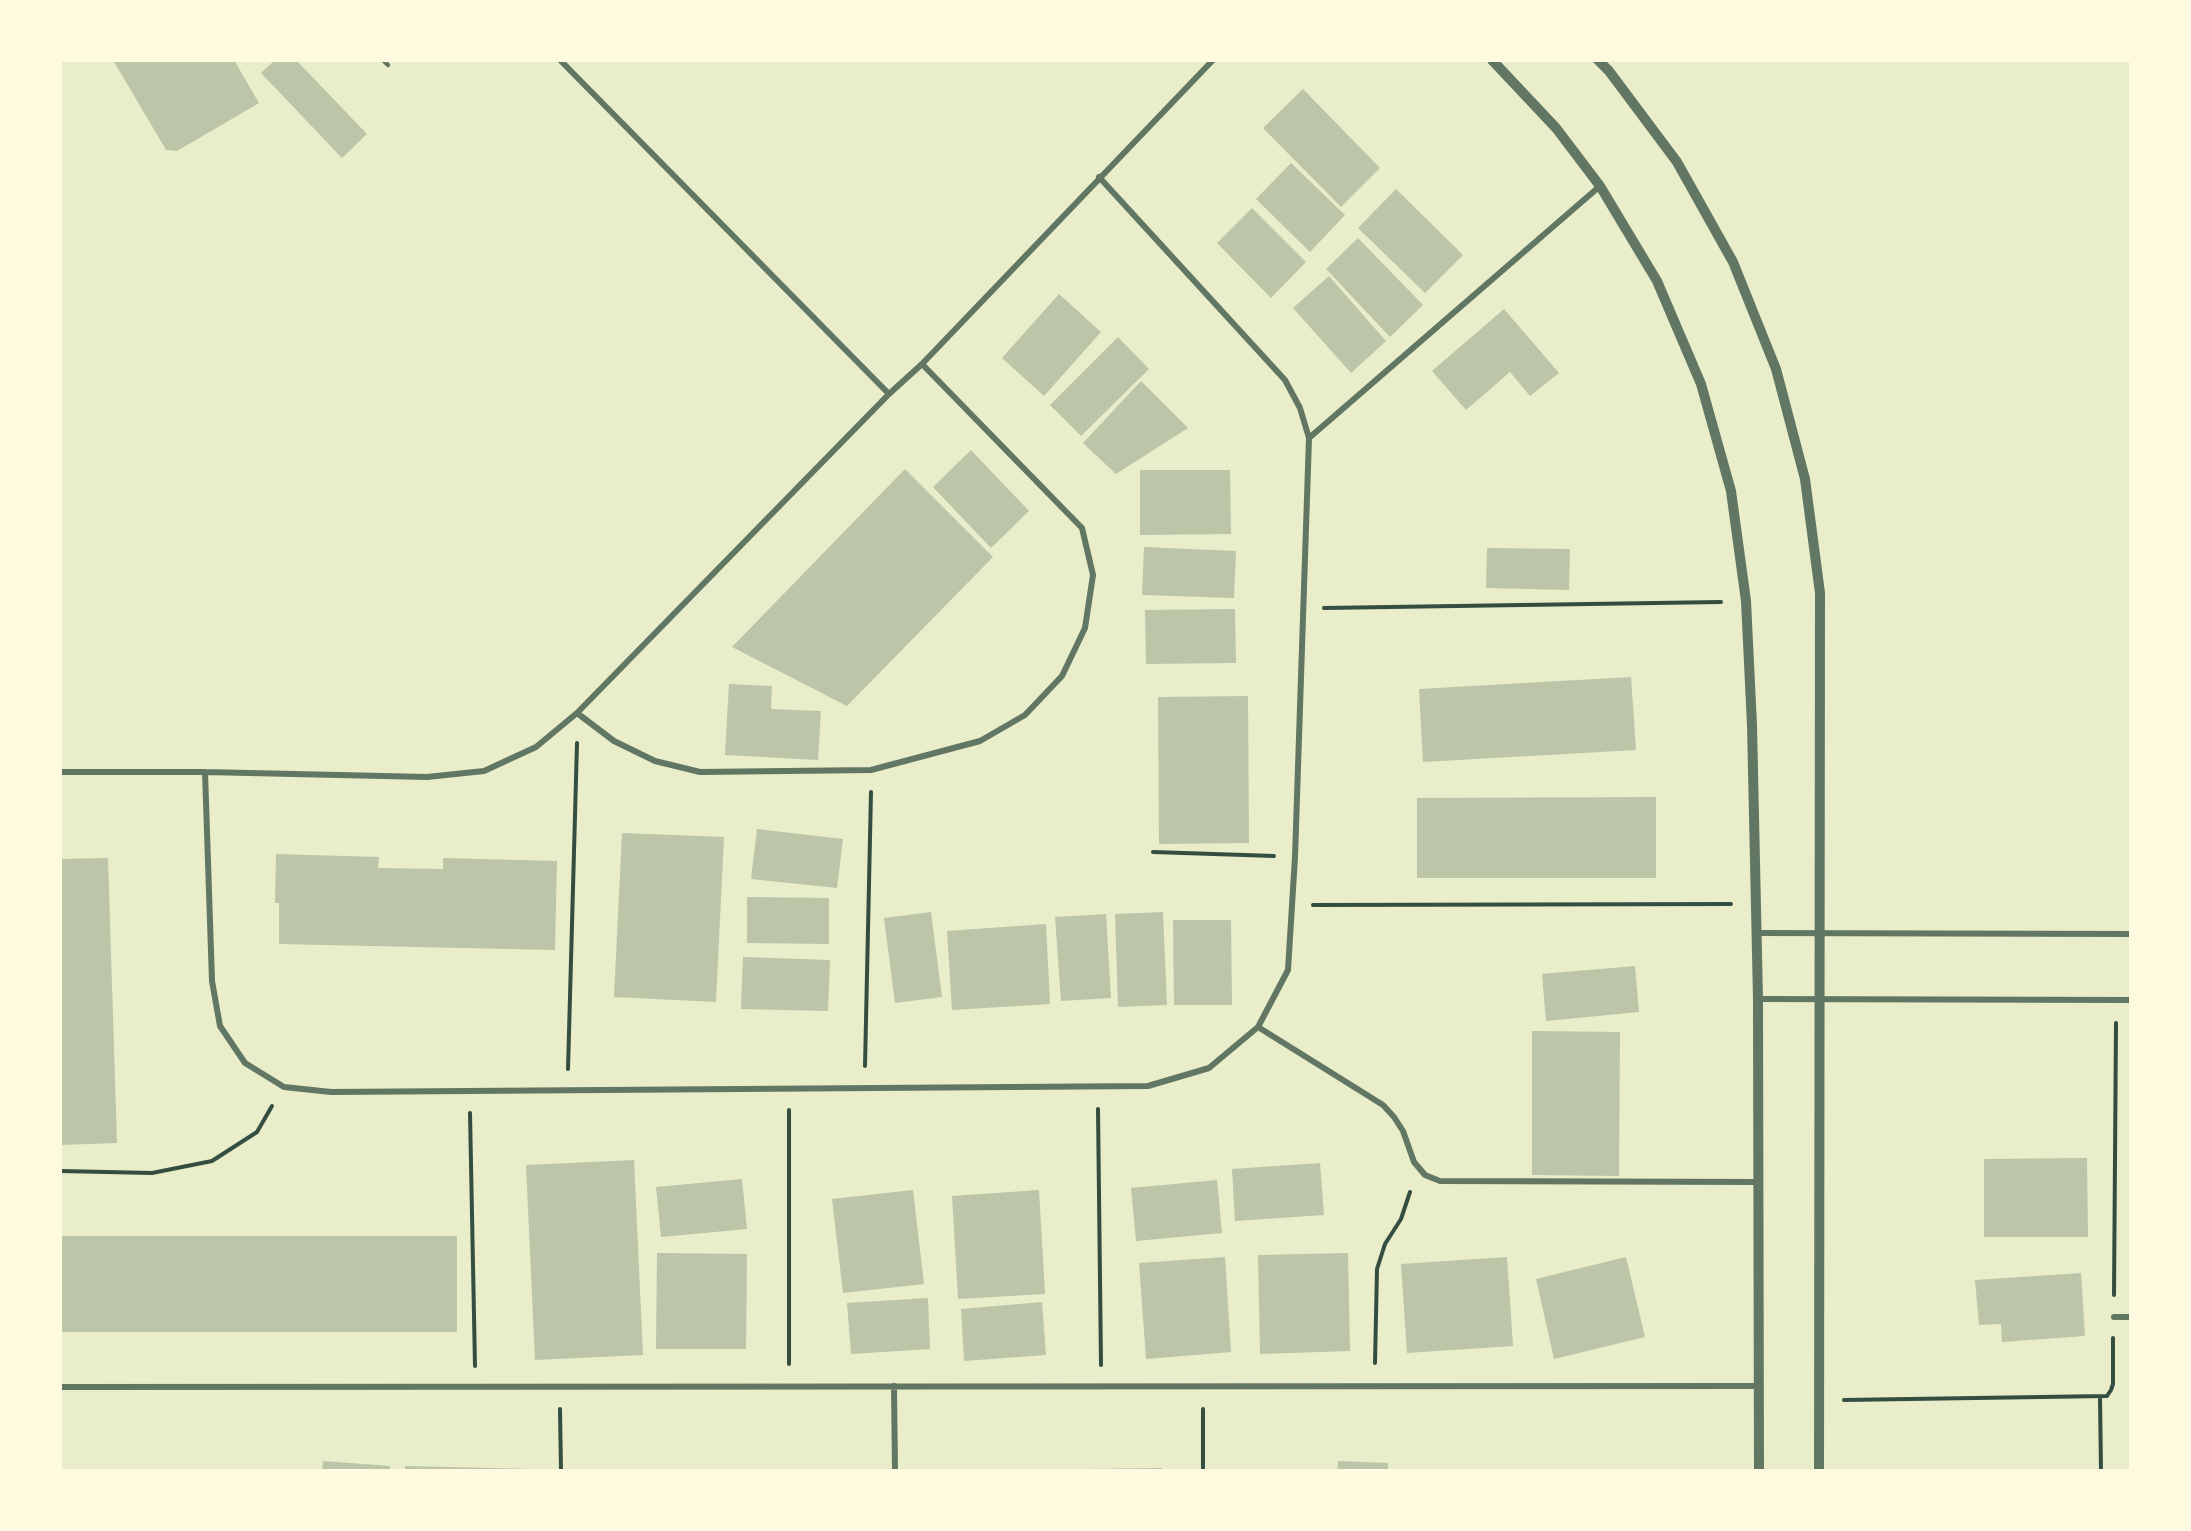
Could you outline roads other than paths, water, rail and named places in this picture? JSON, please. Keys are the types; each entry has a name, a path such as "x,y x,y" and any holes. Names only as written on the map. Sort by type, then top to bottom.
{"street":[{"path":"560,60 889,394"},
{"path":"60,772 205,772 427,777 484,771 536,747 577,713 889,394 922,364 1213,60"},
{"path":"1492,60 1556,128 1600,186 1657,281 1701,384 1731,490 1746,601 1752,725 1758,999 1759,1471"},
{"path":"1598,60 1609,71 1677,162 1733,262 1776,369 1805,479 1820,593 1819,1471"},
{"path":"205,772 212,981 220,1026 245,1063 284,1087 331,1092 1148,1086 1209,1068 1258,1027 1288,970 1295,857 1309,438 1300,408 1285,380 1099,177"},
{"path":"1309,438 1600,186"},
{"path":"577,713 614,741 656,761 700,772 871,770 980,741 1025,715 1062,676 1085,628 1093,575 1082,528 922,364"},
{"path":"1756,933 2131,934"},
{"path":"1758,999 2131,1000"},
{"path":"1258,1027 1383,1105 1403,1131 1414,1162 1425,1174 1440,1181 1758,1182"},
{"path":"2114,1317 2131,1317"},
{"path":"60,1386 1759,1386"},
{"path":"894,1386 895,1471"}],"lane":[{"path":"383,60 388,65"}]}
